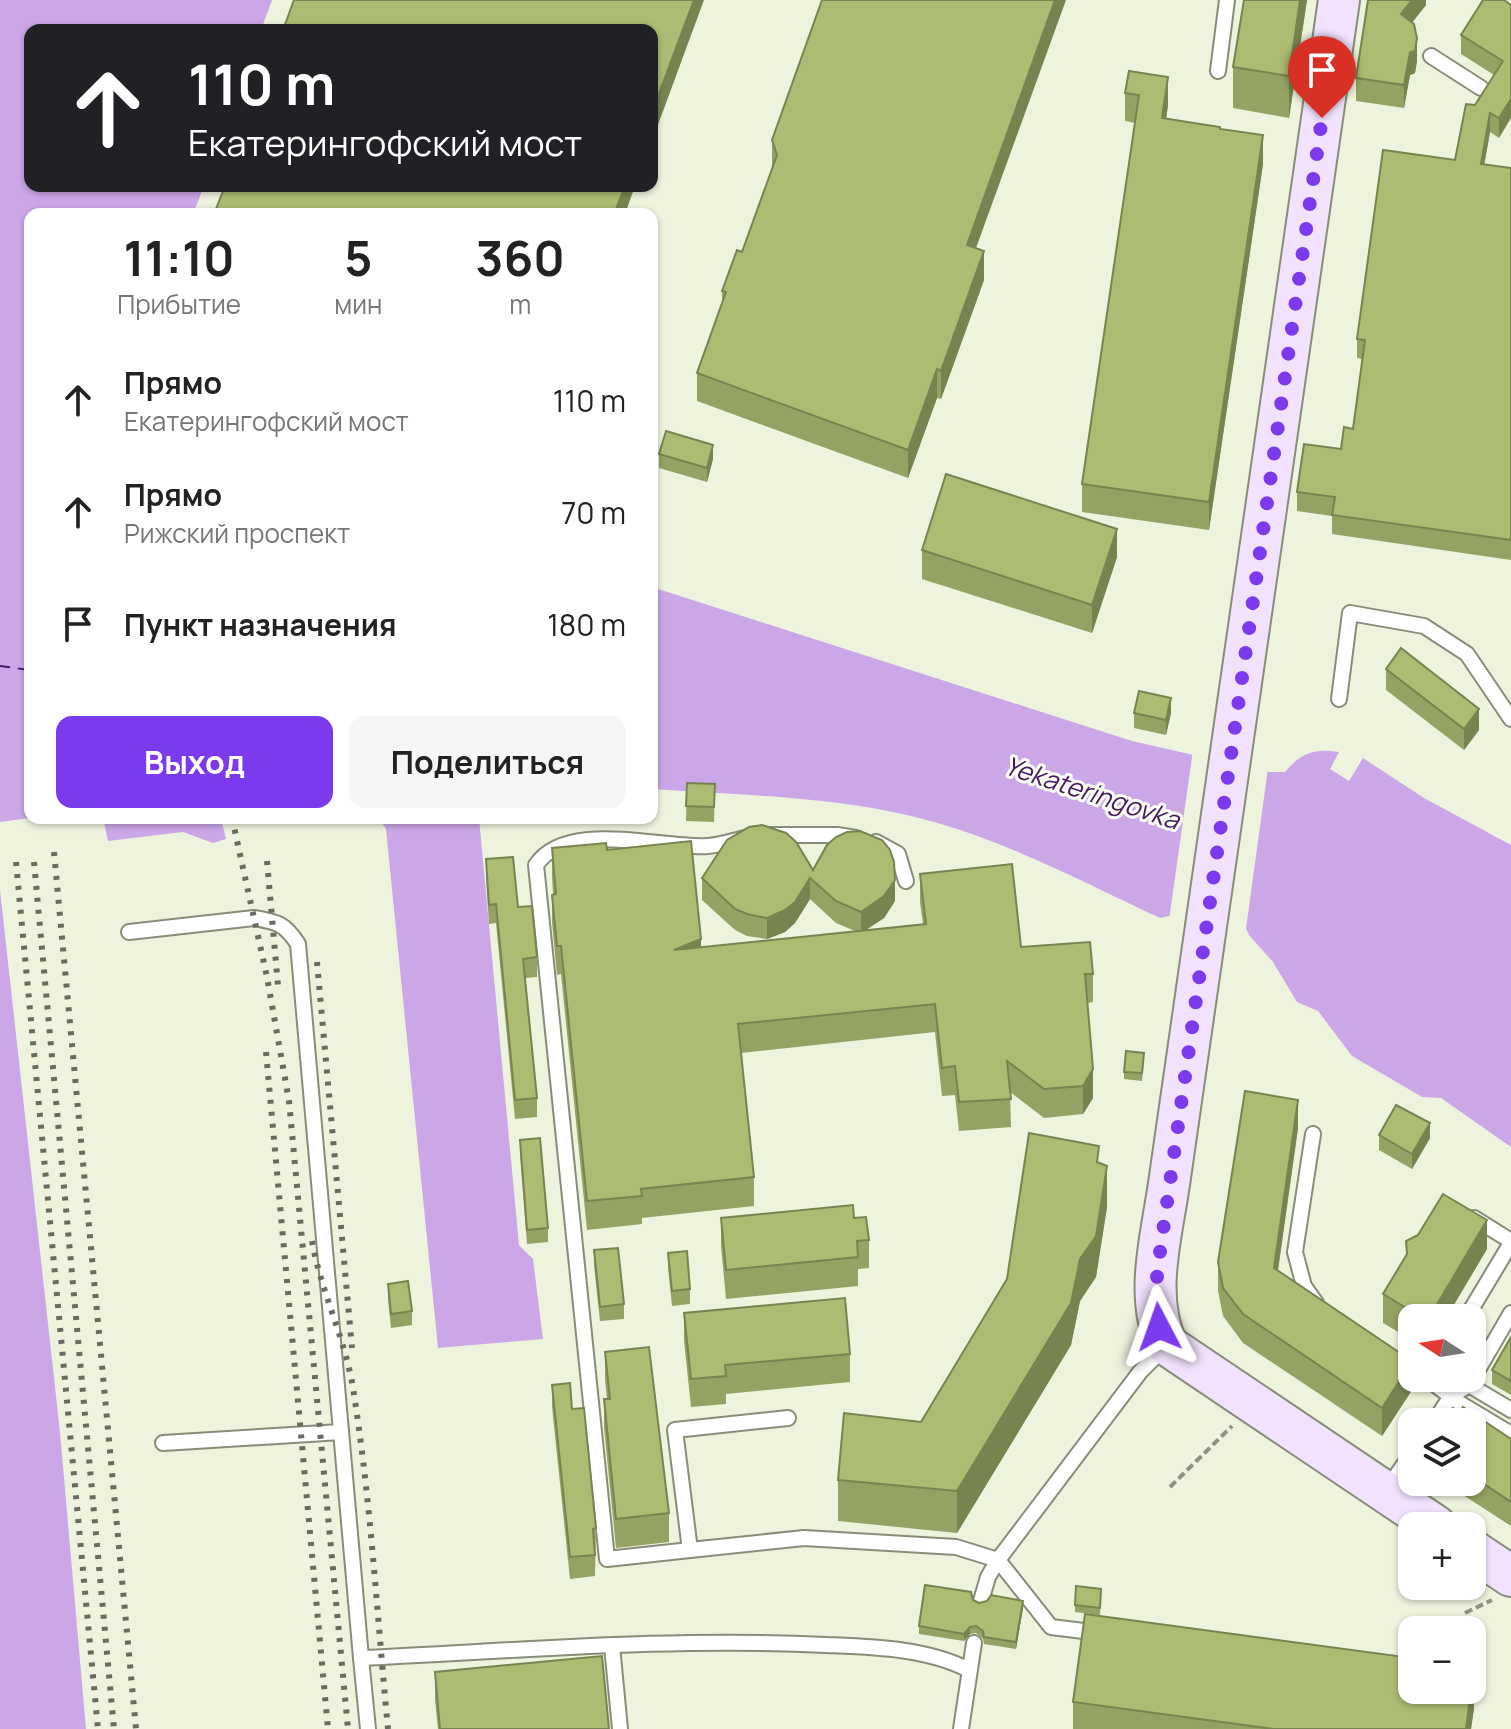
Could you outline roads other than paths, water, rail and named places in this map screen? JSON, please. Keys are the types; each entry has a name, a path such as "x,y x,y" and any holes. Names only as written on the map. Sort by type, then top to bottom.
{"street":[{"path":"1339,0 1232,734 1156,1286 1159,1327 1167,1345 1414,1512"},
{"path":"1486,1565 1505,1586"}],"lane":[{"path":"1218,71 1227,0"},
{"path":"1431,56 1481,88"},
{"path":"1339,699 1350,613 1424,626 1467,654 1511,719"},
{"path":"906,881 898,854 874,841 837,835 756,836 708,846 611,839 569,843 545,851 536,865 607,1559 804,1538 956,1547 998,1560 1051,1627 1113,1635"},
{"path":"129,932 254,918 288,928 298,944 368,1729"},
{"path":"1313,1134 1295,1252 1304,1286 1322,1311"},
{"path":"1467,1214 1511,1242 1474,1304"},
{"path":"1486,1356 1511,1313"},
{"path":"981,1601 988,1577 998,1560 1140,1372 1167,1345"},
{"path":"1446,1392 1511,1434"},
{"path":"1443,1408 1458,1392"},
{"path":"1481,1392 1511,1410"},
{"path":"690,1550 675,1430 788,1418"},
{"path":"163,1443 341,1432"},
{"path":"1385,1493 1398,1474"},
{"path":"361,1658 765,1642 860,1647 946,1658 969,1670"},
{"path":"961,1729 974,1643"},
{"path":"612,1646 620,1729"}],"water":[{"path":"0,0 272,0 263,24 24,24 24,192 202,192 195,208 24,208 24,819 0,822"},
{"name":"Yekateringovka","path":"658,589 1132,741 1268,772 1285,772 1309,753 1339,752 1330,769 1349,781 1363,758 1424,798 1511,845 1511,1147 1441,1098 1422,1097 1352,1056 1318,1011 1297,1002 1273,962 1246,928 1169,916 1160,918 1004,846 907,815 812,800 658,789"},
{"path":"104,824 222,824 226,839 213,843 183,832 108,841"},
{"path":"383,824 480,824 519,1245 533,1259 543,1339 438,1348 386,829"},
{"path":"0,890 60,1432 86,1729 0,1729"}],"railway":[{"path":"233,824 267,977 289,1101 348,1729"},
{"path":"54,852 136,1729"},
{"path":"267,861 278,986"},
{"path":"16,862 98,1729"},
{"path":"34,862 114,1729"},
{"path":"317,962 352,1348"},
{"path":"266,1052 328,1729"},
{"path":"312,1241 353,1388 369,1516 388,1729"}]}
